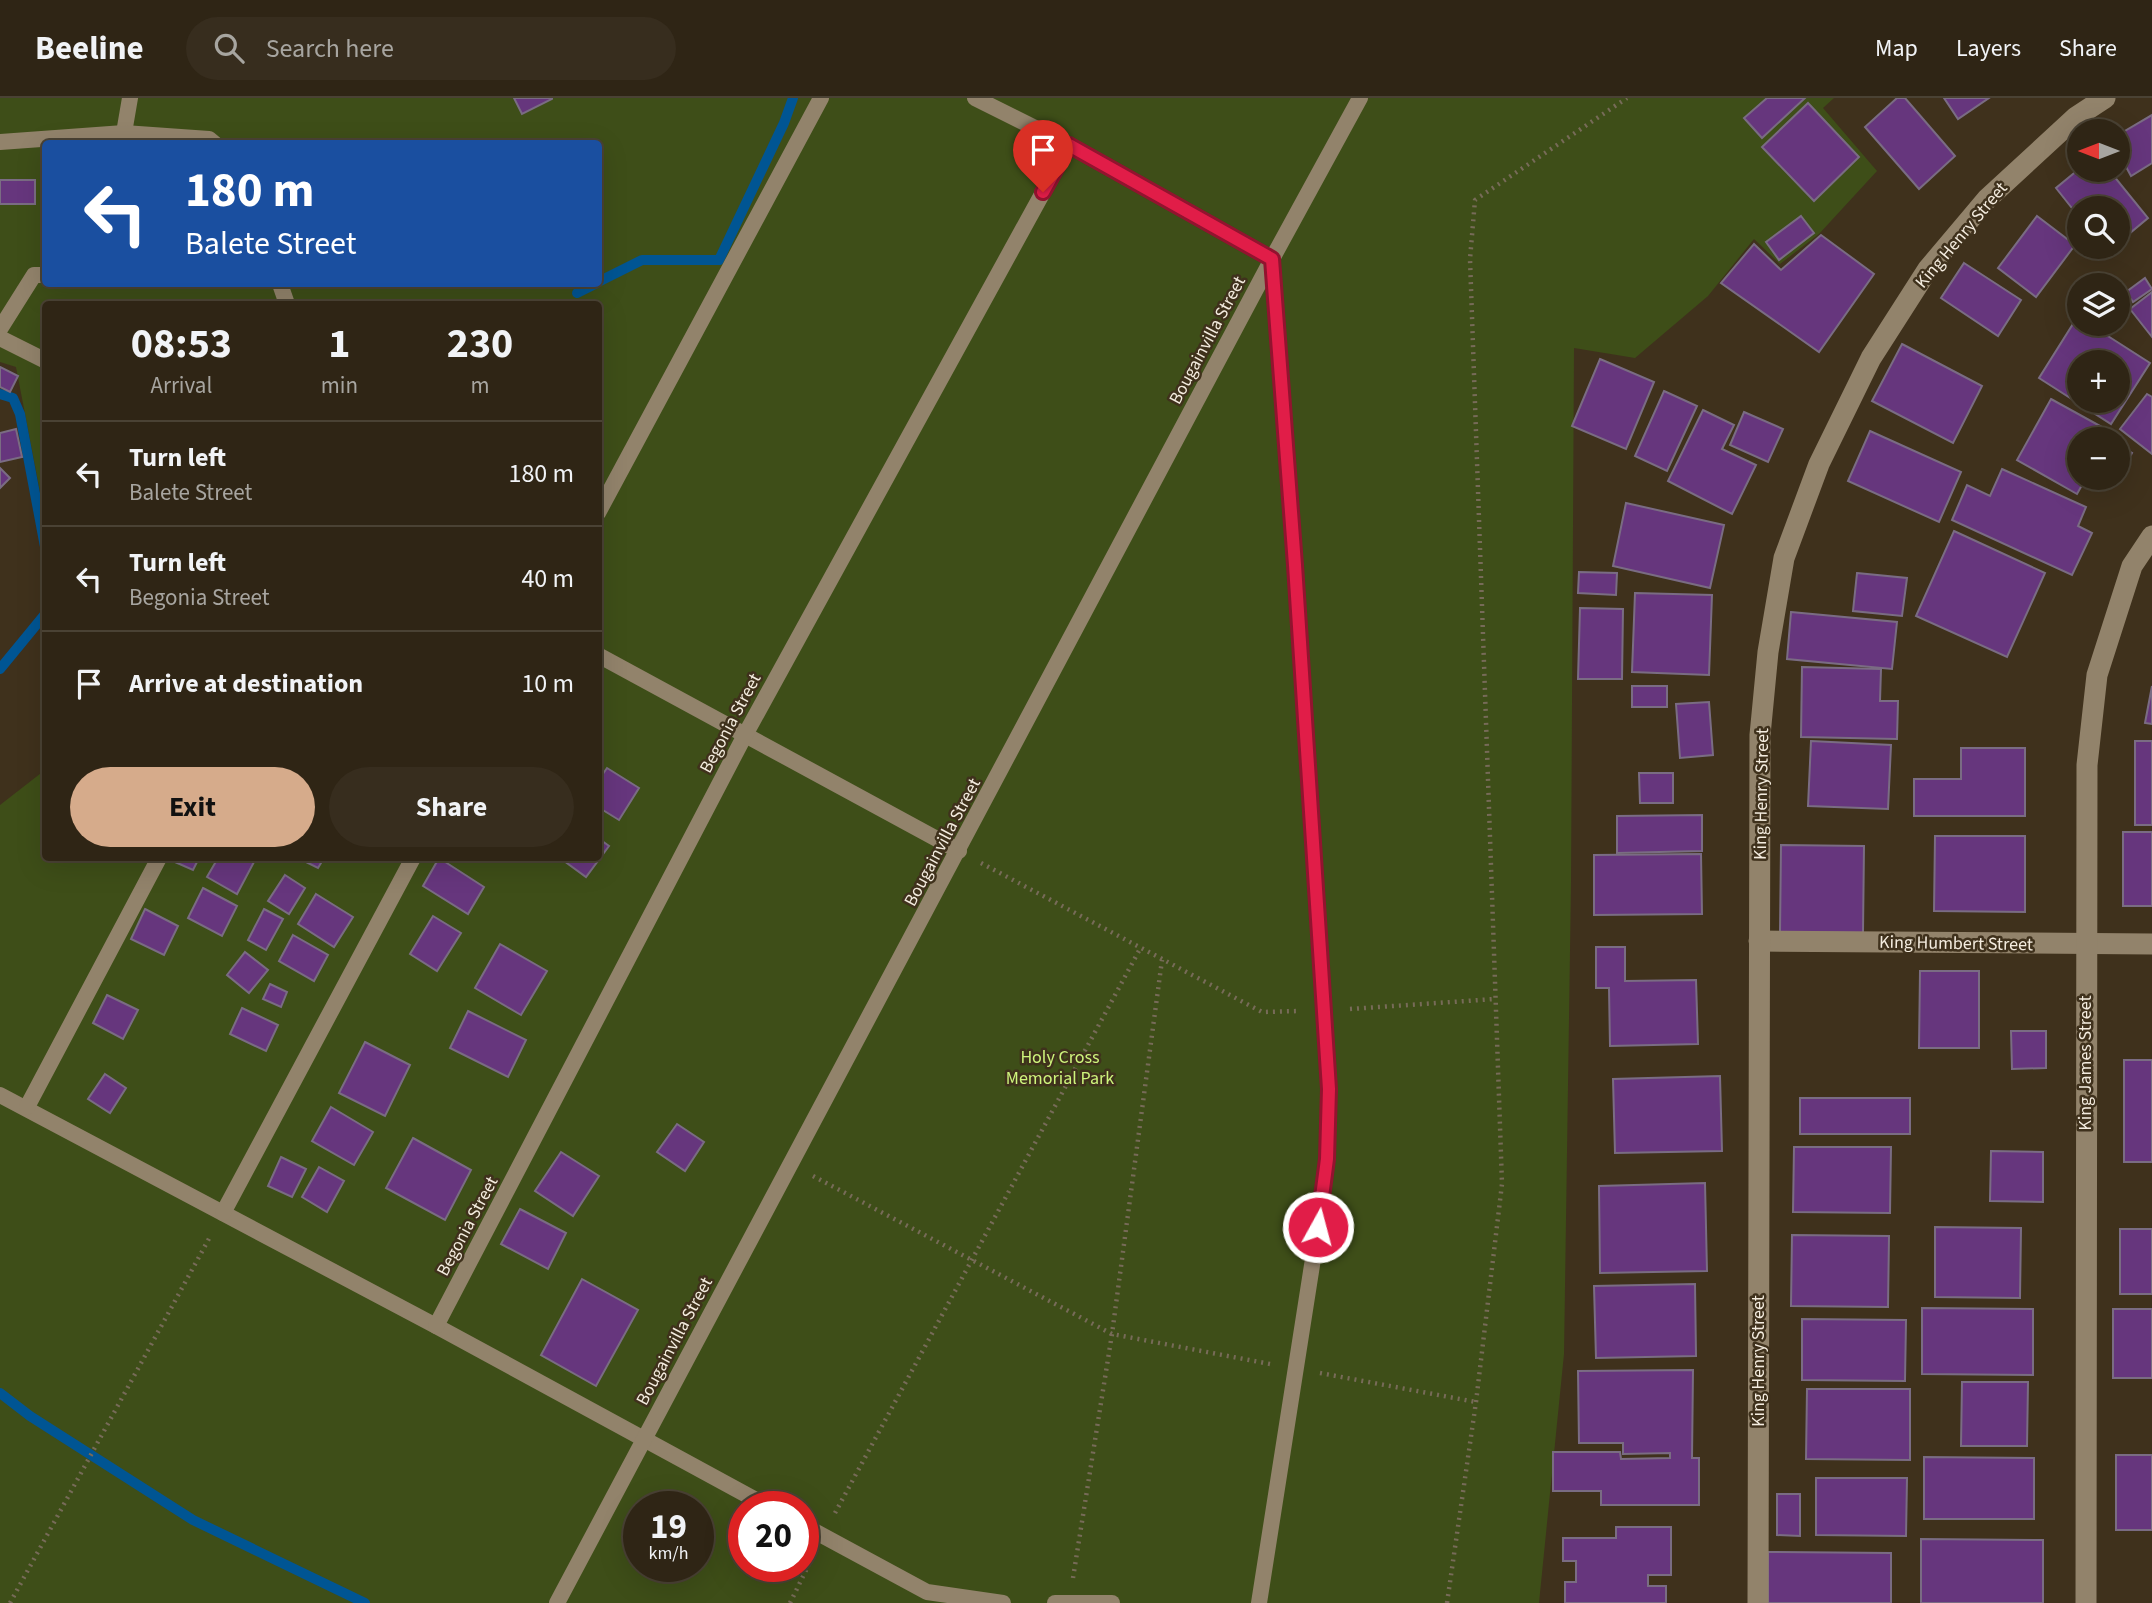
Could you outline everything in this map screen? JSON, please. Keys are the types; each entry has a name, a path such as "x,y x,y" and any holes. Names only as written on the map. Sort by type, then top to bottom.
{"street":[{"name":"King Henry Street","path":"1758,1603 1760,735 1768,652 1784,558 1819,464 1871,358 1928,269 1987,199 2076,117 2105,98"},
{"name":"King James Street","path":"2086,1603 2087,765 2097,675 2132,566 2152,536"},
{"name":"King Humbert Street","path":"1759,942 2152,943"}],"lane":[{"path":"124,133 130,98"},
{"path":"602,506 821,98"},
{"path":"975,98 1069,145 1272,259 1329,1089 1327,1159 1259,1603"},
{"name":"Bougainvilla Street","path":"557,1603 1360,98"},
{"path":"0,142 124,133 210,140"},
{"name":"Begonia Street","path":"436,1326 745,735 1069,145"},
{"path":"0,329 34,275 42,275"},
{"path":"0,338 42,359"},
{"path":"602,657 959,851"},
{"path":"27,1107 157,861"},
{"path":"223,1213 412,861"},
{"path":"0,1094 739,1491"},
{"path":"819,1534 927,1592 1003,1603"},
{"path":"1055,1603 1112,1603"}],"path":[{"path":"1447,1603 1476,1402 1502,1184 1470,259 1475,200 1627,98"},
{"path":"959,851 1262,1012 1325,1011 1495,999"},
{"path":"790,1603 823,1536 1141,947"},
{"path":"1069,1603 1112,1334 1162,960"},
{"path":"791,1164 1112,1334 1476,1402"},
{"path":"10,1603 223,1213"}],"green space":[{"name":"Holy Cross Memorial Park","path":"0,98 1834,98 1823,108 1877,171 1819,234 1780,264 1754,239 1708,296 1635,358 1574,348 1571,884 1564,1354 1539,1603 0,1603 0,805 42,772 42,861 602,861 602,301 42,301 42,502 16,367 0,362"}],"building":[{"path":"514,98 552,98 552,99 522,114"},
{"path":"1767,98 1805,98 1762,138 1744,118"},
{"path":"1897,98 1905,98 1955,156 1919,189 1865,127"},
{"path":"1944,98 1989,98 1958,119"},
{"path":"1808,103 1859,157 1814,201 1762,147"},
{"path":"2152,115 2152,163 2131,176 2130,174 2130,128"},
{"path":"2067,179 2067,182 2119,182 2148,218 2130,233 2130,196 2067,196 2067,202 2056,188"},
{"path":"0,180 35,180 35,204 0,204"},
{"path":"1801,216 1814,233 1779,260 1766,242"},
{"path":"2037,216 2067,239 2067,256 2036,297 1998,268"},
{"path":"1821,235 1874,274 1819,352 1721,283 1754,244 1781,270"},
{"path":"1964,263 2021,300 1998,336 1941,298"},
{"path":"2145,278 2152,289 2133,302 2130,289"},
{"path":"2152,292 2152,337 2130,309"},
{"path":"2067,333 2067,336 2108,336 2130,350 2067,350 2067,396 2039,378"},
{"path":"1902,344 1982,386 1953,443 1872,401"},
{"path":"2130,350 2150,363 2130,394"},
{"path":"1600,359 1654,382 1626,449 1572,426"},
{"path":"0,367 18,376 10,392 0,387"},
{"path":"1664,391 1697,406 1667,471 1635,456"},
{"path":"2147,394 2152,397 2152,454 2130,437 2130,427 2122,427"},
{"path":"2051,399 2067,408 2067,413 2076,413 2102,427 2067,427 2067,488 2017,460"},
{"path":"1703,410 1734,425 1722,449 1756,465 1732,514 1668,481"},
{"path":"1744,412 1783,429 1768,462 1730,445"},
{"path":"2094,413 2118,413 2111,424"},
{"path":"16,429 22,457 0,462 0,433"},
{"path":"1870,431 1961,472 1939,522 1848,481"},
{"path":"0,468 10,478 0,488"},
{"path":"2002,469 2086,507 2078,526 2092,533 2072,575 1952,520 1967,485 1990,496"},
{"path":"1626,503 1724,525 1710,588 1613,566"},
{"path":"1954,531 2045,573 2007,657 1916,616"},
{"path":"1579,572 1617,573 1616,595 1578,593"},
{"path":"1857,573 1907,578 1902,616 1853,611"},
{"path":"1635,593 1712,595 1709,675 1632,672"},
{"path":"1580,608 1623,609 1622,679 1578,679"},
{"path":"1791,612 1897,622 1892,669 1787,659"},
{"path":"1802,667 1881,669 1880,701 1898,701 1897,739 1801,737"},
{"path":"1632,686 1667,686 1667,707 1632,707"},
{"path":"2152,686 2152,724 2145,723"},
{"path":"1709,702 1713,755 1680,758 1676,704"},
{"path":"1811,741 1891,745 1888,809 1808,806"},
{"path":"2135,741 2152,741 2152,825 2135,825"},
{"path":"1961,748 2025,748 2025,816 1914,816 1914,779 1961,779"},
{"path":"607,768 639,788 619,820 602,809 602,775"},
{"path":"1639,773 1673,773 1673,803 1640,803"},
{"path":"1702,815 1702,851 1617,853 1617,816"},
{"path":"2123,832 2152,832 2152,906 2123,906"},
{"path":"1935,836 2025,836 2025,912 1934,911"},
{"path":"602,841 609,846 602,855"},
{"path":"1781,845 1864,846 1863,933 1780,932"},
{"path":"1701,854 1702,914 1594,915 1594,855"},
{"path":"176,861 198,861 193,870"},
{"path":"216,861 254,862 237,894 207,877"},
{"path":"304,861 322,861 318,868"},
{"path":"437,861 444,861 484,887 468,914 423,886"},
{"path":"564,861 598,861 586,877"},
{"path":"285,875 305,888 289,914 268,901"},
{"path":"203,888 237,906 222,936 188,918"},
{"path":"316,894 353,917 334,947 298,924"},
{"path":"145,909 178,926 164,955 131,939"},
{"path":"264,909 283,919 266,950 248,940"},
{"path":"433,916 461,933 437,971 410,954"},
{"path":"293,935 328,955 314,981 279,961"},
{"path":"500,944 547,971 521,1015 475,988"},
{"path":"1596,947 1625,947 1625,981 1696,980 1698,1044 1610,1046 1609,988 1596,988"},
{"path":"245,952 268,970 249,993 227,975"},
{"path":"1920,971 1979,971 1979,1048 1919,1048"},
{"path":"270,984 287,992 281,1007 263,999"},
{"path":"107,995 138,1010 123,1039 93,1023"},
{"path":"242,1008 278,1025 266,1051 230,1034"},
{"path":"468,1011 526,1040 508,1077 450,1048"},
{"path":"2011,1031 2046,1031 2046,1068 2012,1069"},
{"path":"365,1042 410,1065 385,1116 339,1093"},
{"path":"2124,1060 2152,1060 2152,1162 2124,1162"},
{"path":"105,1074 126,1088 110,1113 88,1099"},
{"path":"1720,1076 1722,1151 1615,1153 1613,1079"},
{"path":"1800,1098 1910,1098 1910,1134 1800,1134"},
{"path":"331,1107 373,1132 354,1165 312,1141"},
{"path":"677,1124 704,1142 685,1171 657,1152"},
{"path":"413,1138 471,1170 445,1220 386,1188"},
{"path":"1794,1147 1891,1147 1890,1213 1793,1212"},
{"path":"1991,1151 2043,1152 2043,1202 1990,1201"},
{"path":"561,1152 599,1176 573,1216 535,1191"},
{"path":"281,1157 306,1169 292,1197 268,1186"},
{"path":"319,1167 344,1181 327,1212 302,1197"},
{"path":"1705,1183 1707,1271 1600,1273 1599,1186"},
{"path":"520,1209 566,1233 548,1269 501,1244"},
{"path":"1935,1227 2021,1228 2020,1298 1935,1297"},
{"path":"2120,1229 2152,1229 2152,1294 2120,1294"},
{"path":"1792,1235 1889,1236 1888,1307 1791,1306"},
{"path":"582,1279 638,1310 596,1386 541,1355"},
{"path":"1695,1284 1696,1356 1596,1358 1594,1286"},
{"path":"1922,1308 2033,1309 2033,1375 1922,1374"},
{"path":"2113,1309 2152,1309 2152,1378 2113,1378"},
{"path":"1802,1319 1906,1320 1905,1381 1802,1380"},
{"path":"1693,1370 1692,1458 1699,1458 1699,1505 1601,1505 1601,1491 1553,1491 1553,1452 1620,1452 1621,1459 1670,1458 1670,1453 1623,1454 1623,1443 1579,1443 1578,1371"},
{"path":"1962,1382 2028,1382 2027,1446 1961,1446"},
{"path":"1807,1389 1910,1389 1910,1460 1806,1459"},
{"path":"2116,1455 2152,1455 2152,1530 2116,1530"},
{"path":"1924,1457 2034,1458 2034,1519 1924,1519"},
{"path":"1816,1478 1907,1478 1906,1536 1816,1535"},
{"path":"1777,1494 1800,1494 1800,1536 1777,1535"},
{"path":"1616,1527 1671,1527 1671,1575 1648,1575 1648,1586 1666,1586 1666,1603 1565,1603 1565,1582 1576,1582 1576,1561 1563,1561 1563,1538 1616,1538"},
{"path":"1921,1539 2043,1540 2043,1603 1921,1603"},
{"path":"1768,1552 1891,1553 1891,1603 1768,1603"}],"waterway":[{"path":"602,280 642,260 719,260 784,123 793,98"},
{"path":"577,293 589,287"},
{"path":"0,394 13,398 20,414 42,531"},
{"path":"0,669 42,618"},
{"path":"0,1393 30,1416 193,1520 365,1603"}],"route":[{"path":"1043,192 1069,145 1272,259 1329,1089 1327,1159 1318,1227"}]}
